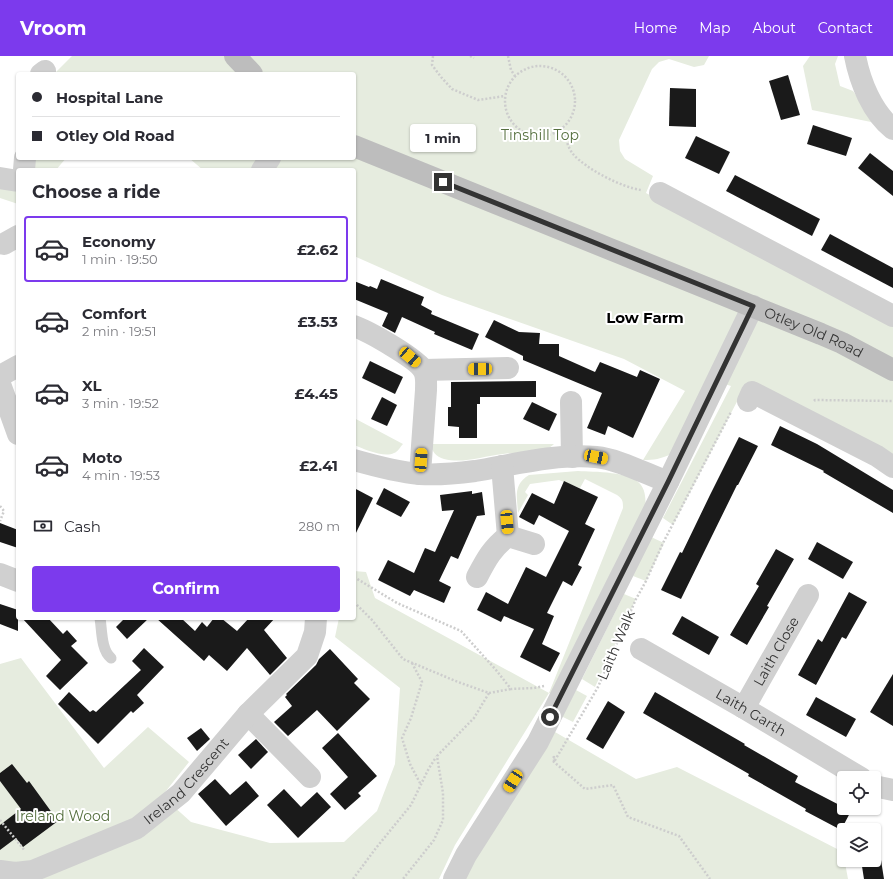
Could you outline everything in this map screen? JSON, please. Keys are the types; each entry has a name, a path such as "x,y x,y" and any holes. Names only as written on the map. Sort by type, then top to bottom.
{"street":[{"path":"235,56 250,72"},
{"path":"855,56 858,73 872,105 893,130"},
{"name":"Otley Old Road","path":"356,147 753,306 842,343 893,370"},
{"path":"0,178 16,181"},
{"path":"660,193 893,316"},
{"path":"454,879 466,855 538,742 668,482 753,306"},
{"path":"356,327 410,357 424,370 426,376 426,390 420,474"},
{"path":"0,376 16,367"},
{"path":"424,370 508,368"},
{"path":"0,384 16,428"},
{"path":"748,400 752,392 877,456 893,467"},
{"path":"571,402 572,457"},
{"path":"356,461 383,468 420,474 472,471 536,460 596,457 612,460 668,482"},
{"path":"502,466 508,536"},
{"path":"508,536 534,544"},
{"path":"477,577 489,555 498,543 508,536"},
{"path":"0,574 16,580"},
{"name":"Laith Close","path":"744,708 808,595"},
{"name":"Ireland Crescent","path":"0,871 15,873 33,872 137,828 181,793 248,714 307,656 315,632 316,620"},
{"name":"Laith Garth","path":"641,649 849,771"},
{"path":"248,714 310,777"},
{"path":"881,787 893,790"}],"lane":[{"path":"100,620 104,647 108,655 112,658"}],"path":[{"path":"433,56 432,64 452,89 478,100 505,96"},
{"path":"470,56 474,58"},
{"path":"508,56 511,70 515,76"},
{"path":"535,66 547,66 557,70 566,77 572,87 575,98 574,110 570,120 562,128 551,134 540,136 528,134 517,128 510,119 505,108 505,96 508,85 515,76 524,69 535,66"},
{"path":"562,128 573,153 596,172 630,188 660,193"},
{"name":"Laith Walk","path":"554,762 598,687 636,599 663,543 733,408 748,400"},
{"path":"805,420 815,400 893,401"},
{"path":"0,506 4,511 0,521"},
{"path":"356,578 398,603 461,631 511,689"},
{"path":"356,604 372,620 403,659 458,682 489,693 511,689 534,688 569,680"},
{"path":"411,662 422,682 411,718 402,738 410,764 421,785"},
{"path":"353,879 411,805 437,756 474,718 489,693"},
{"path":"538,742 554,762 585,789 613,785 628,817 679,836 710,879"},
{"path":"403,879 434,840 443,820 443,793 437,756"},
{"path":"550,763 554,757 554,762"},
{"path":"0,820 39,869"}],"green space":[{"name":"Tinshill Top","path":"72,56 709,56 704,65 694,67 669,59 659,62 652,69 619,140 620,151 625,159 653,176 646,193 893,325 893,467 743,390 673,525 663,518 731,386 709,379 671,454 657,459 643,460 685,391 624,359 442,295 356,257 356,168 201,168 191,160 356,160 356,72 56,72"},
{"path":"810,56 838,56 835,64 840,86 853,91 876,123 812,110 803,66"},
{"path":"25,160 64,160 58,168 32,168 25,163"},
{"path":"0,187 16,191 16,203 0,198"},
{"path":"356,419 403,444 398,451 390,454 374,452 356,446"},
{"path":"430,444 554,444 544,450 503,454 458,461 439,457 433,451"},
{"path":"578,471 612,473 629,477 636,480 643,488 646,507 553,695 549,693 623,508 623,502 617,495 585,479 580,488 559,480 530,484 525,492 528,495 518,513 518,487 520,483 529,475"},
{"path":"651,537 664,543 646,581 633,576"},
{"name":"Ireland Wood","path":"356,571 366,572 375,598 549,693 455,845 439,879 0,879 0,664 21,658 104,768 148,727 189,762 162,796 191,822 270,843 344,842 377,811 395,764 400,688 335,637 339,620 356,620"},
{"path":"624,594 636,599 595,687 582,679"},
{"path":"576,690 587,696 573,722 561,716"},
{"path":"555,732 636,779 677,767 837,849 837,867 846,867 848,879 465,879 474,859"}],"building":[{"path":"788,75 800,115 781,120 769,81"},
{"path":"670,88 696,89 696,127 669,126"},
{"path":"813,125 852,138 846,156 807,144"},
{"path":"696,136 730,152 719,174 685,158"},
{"path":"870,153 893,171 893,196 858,168"},
{"path":"735,175 820,219 812,236 726,191"},
{"path":"830,234 893,268 893,288 821,250"},
{"path":"381,279 424,297 421,305 432,311 431,314 479,334 472,350 434,334 435,332 402,317 395,333 382,326 388,313 356,300 356,282 377,289"},
{"path":"494,320 519,332 540,333 539,344 559,344 559,356 595,372 600,362 637,377 640,370 660,379 633,438 608,426 605,435 587,428 602,393 523,360 523,356 485,337"},
{"path":"370,361 403,377 395,394 362,378"},
{"path":"536,381 536,397 480,397 480,404 477,404 477,438 459,438 459,427 448,426 448,407 451,407 451,382"},
{"path":"382,397 397,405 387,426 371,419"},
{"path":"532,402 557,414 549,431 523,419"},
{"path":"780,426 817,444 893,490 893,513 823,472 824,471 771,445"},
{"path":"739,437 758,446 737,485 681,599 661,590 680,552 682,553"},
{"path":"564,481 598,497 585,524 595,529 578,565 582,567 572,586 563,581 547,613 554,616 542,644 560,653 550,672 520,657 534,629 504,616 501,622 477,610 486,592 508,604 526,567 546,577 569,531 539,515 534,525 519,517 532,493 554,504"},
{"path":"384,488 410,502 401,517 376,504"},
{"path":"356,489 373,498 356,533"},
{"path":"472,491 472,494 482,492 485,515 477,516 458,559 451,556 439,581 451,587 444,603 414,590 410,596 378,580 388,560 414,573 425,548 435,552 454,510 442,511 440,495"},
{"path":"0,523 16,529 16,547 0,542"},
{"path":"817,542 853,562 843,579 808,559"},
{"path":"776,549 794,559 747,645 730,635 759,586 756,584"},
{"path":"849,592 867,602 846,639 842,637 816,685 798,675 818,639 822,642"},
{"path":"0,604 16,609 18,631 0,624"},
{"path":"682,616 719,637 709,655 672,634"},
{"path":"24,620 50,620 63,634 67,630 77,641 71,646 88,663 60,690 46,676 61,660"},
{"path":"123,620 147,620 127,639 116,627"},
{"path":"158,620 183,620 195,631 202,622 207,627 212,620 223,620 237,631 247,620 273,620 264,630 287,658 270,675 247,648 227,671 209,655 204,661"},
{"path":"144,648 164,667 137,695 144,703 133,713 131,711 98,744 58,704 69,692 90,712 93,710 96,712 141,670 132,661"},
{"path":"330,649 358,679 354,683 370,699 337,731 317,710 288,736 274,722 292,706 285,697 287,695 286,694"},
{"path":"893,674 893,726 870,712"},
{"path":"655,692 798,776 795,782 837,804 837,815 849,815 845,823 837,823 837,828 805,811 806,809 748,776 749,774 643,713"},
{"path":"816,697 856,719 846,737 806,715"},
{"path":"608,701 625,712 603,749 586,739"},
{"path":"201,728 210,739 197,751 187,738"},
{"path":"338,733 377,776 358,793 361,796 345,810 330,794 348,777 322,748"},
{"path":"256,739 268,752 251,769 238,755"},
{"path":"12,764 27,783 29,781 58,821 23,847 16,838 0,850 0,825 21,809 0,781 0,773"},
{"path":"215,779 230,795 246,781 259,796 226,826 198,794"},
{"path":"284,789 301,807 317,792 331,807 298,838 267,805"},
{"path":"881,860 884,879 864,879 862,867 881,867"}],"district":[{"name":"Low Farm","path":"645,318"}],"route":[{"path":"443,182 753,306 668,482 550,717"}]}
